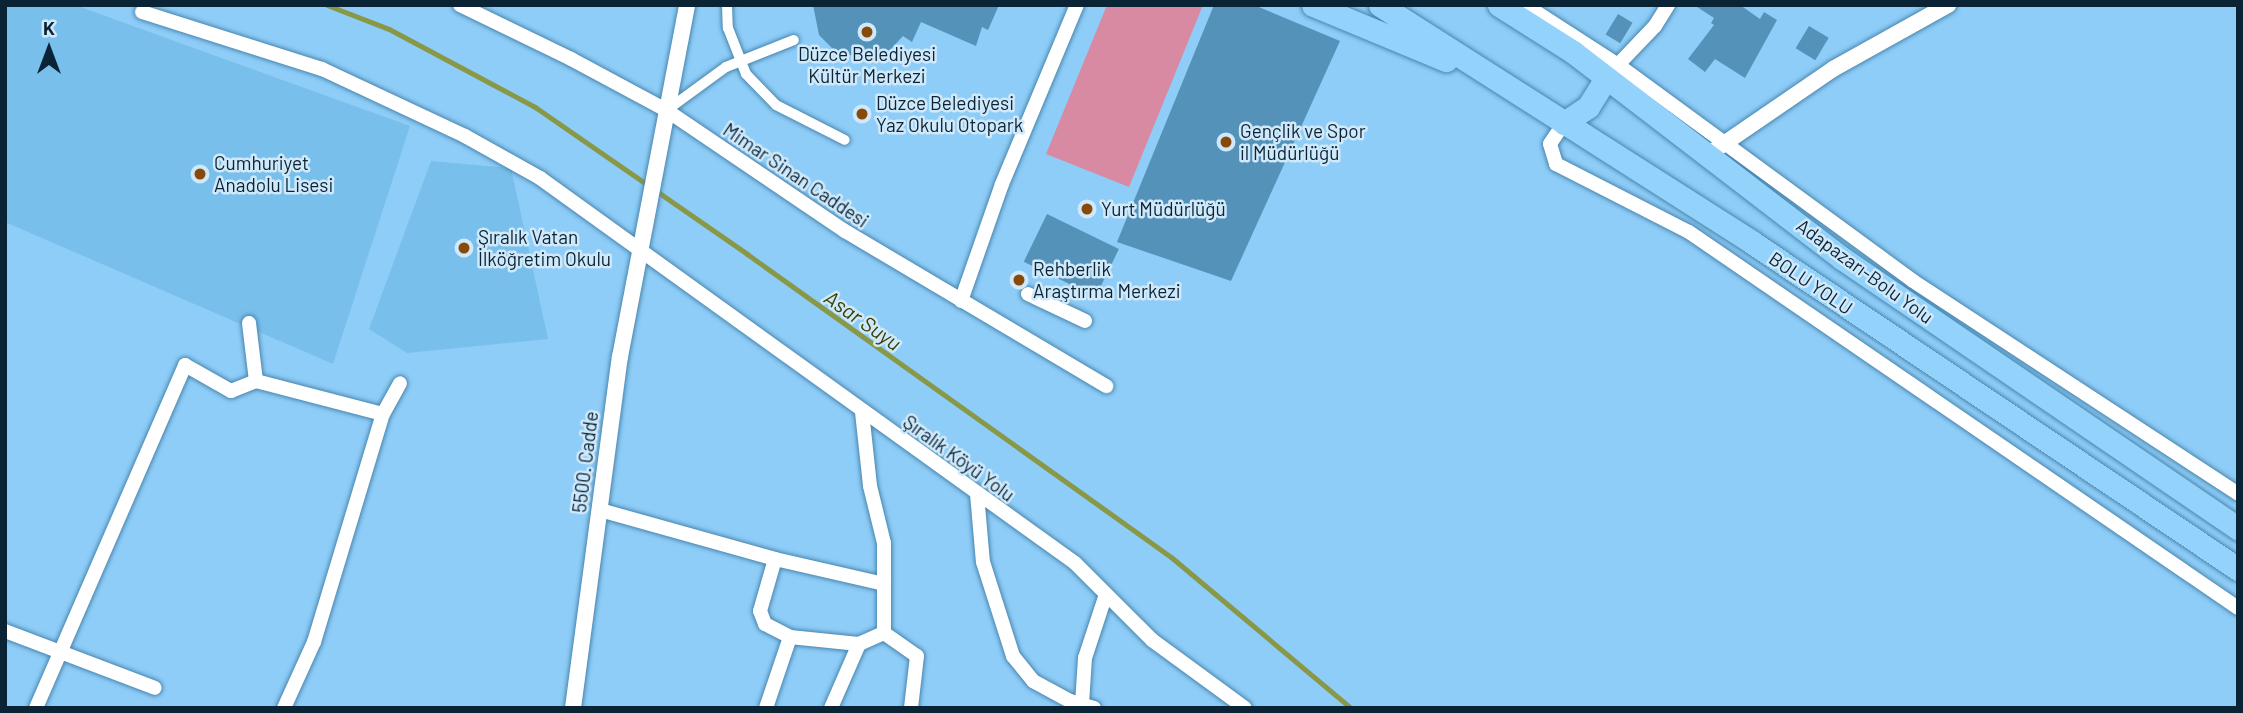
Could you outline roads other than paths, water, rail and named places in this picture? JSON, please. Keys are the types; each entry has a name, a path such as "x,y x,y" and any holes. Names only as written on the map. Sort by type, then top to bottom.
{"highway":[{"path":"1313,5 1499,82"},
{"name":"BOLU YOLU","path":"1380,5 1753,243 2238,569"},
{"name":"Adapazarı-Bolu Yolu","path":"1499,5 1573,52 1612,71 1716,149 1843,259 2238,528"},
{"path":"1564,123 1588,107 1612,71"}],"street":[{"name":"Mimar Sinan Caddesi","path":"460,5 571,59 666,110 845,232 1106,386"},
{"path":"666,110 687,5"},
{"path":"727,5 729,28 746,74 776,105 845,140"},
{"path":"961,301 1002,184 1077,5"},
{"path":"1525,5 1612,71 1655,26 1668,5"},
{"path":"1948,5 1931,9 1833,69 1716,149 2238,494"},
{"name":"Şıralık Köyü Yolu","path":"142,12 322,69 465,136 540,178 1075,563 1152,640 1245,708"},
{"path":"666,110 726,68 794,40"},
{"name":"5500. Cadde","path":"573,708 620,357 666,110"},
{"path":"1564,123 1550,144 1556,164 1689,232 2238,608"},
{"path":"1028,294 1085,321"},
{"path":"249,323 256,381"},
{"path":"36,708 185,365 232,391 256,381 383,414"},
{"path":"284,708 314,642 383,414 400,383"},
{"path":"862,412 870,486 884,542 884,633"},
{"path":"977,494 983,562 1013,656 1033,681 1088,706 1085,658 1106,594"},
{"path":"600,510 775,559 884,584"},
{"path":"775,559 760,611 765,624 790,637 859,644 884,633"},
{"path":"5,631 155,688"},
{"path":"884,633 917,656 911,708"},
{"path":"766,708 790,637"},
{"path":"831,708 859,644"}],"waterway":[{"name":"Asar Suyu","path":"327,5 389,29 535,107 747,254 1171,557 1351,708"}],"place":[{"name":"Düzce Belediyesi Kültür Merkezi","path":"867,32"},
{"name":"Düzce Belediyesi Yaz Okulu Otopark","path":"862,114"},
{"name":"Gençlik ve Spor il Müdürlüğü","path":"1226,142"},
{"name":"Cumhuriyet Anadolu Lisesi","path":"200,174"},
{"name":"Yurt Müdürlüğü","path":"1087,209"},
{"name":"Şıralık Vatan İlköğretim Okulu","path":"464,248"},
{"name":"Rehberlik Araştırma Merkezi","path":"1019,280"}]}
